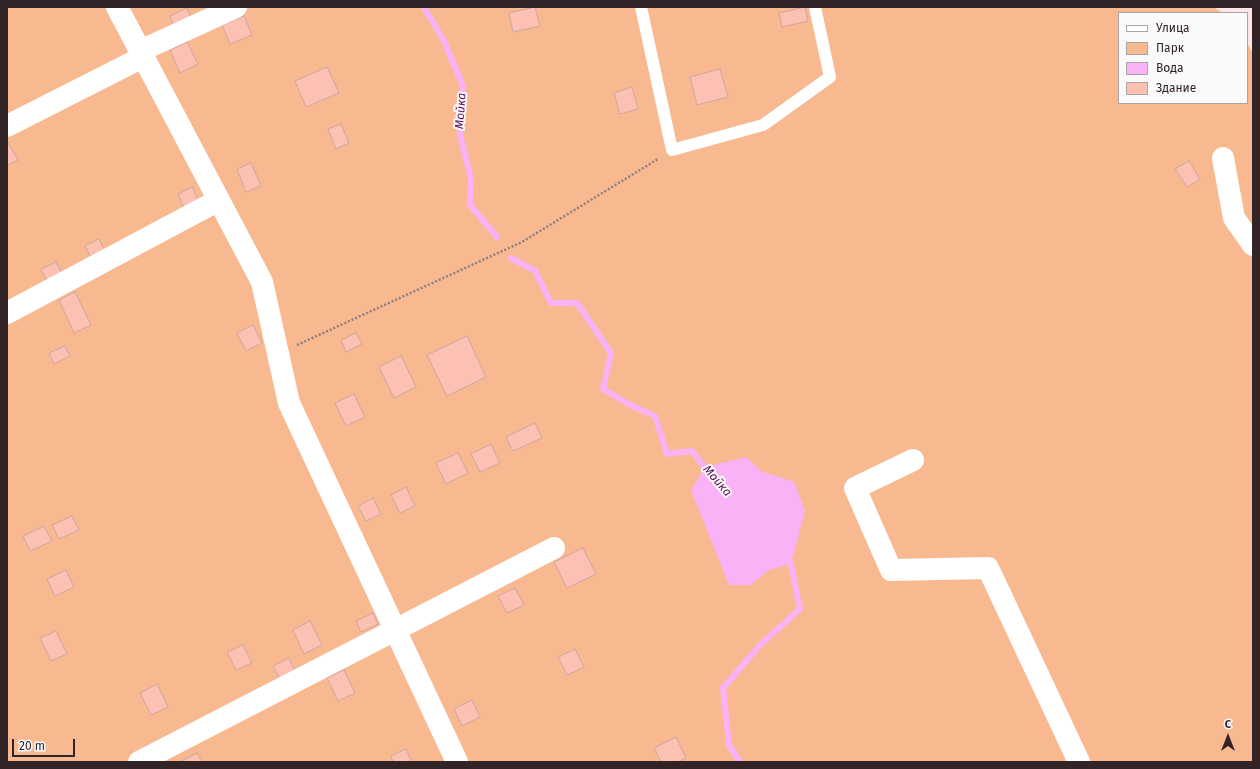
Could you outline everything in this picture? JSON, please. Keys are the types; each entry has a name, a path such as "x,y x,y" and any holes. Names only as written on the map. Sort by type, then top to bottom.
{"street":[{"path":"117,7 262,282 288,403 457,762"},
{"path":"7,126 142,54 236,7"},
{"path":"1223,158 1234,218 1253,245"},
{"path":"7,313 219,200"},
{"path":"913,460 855,488 891,570 988,568 1079,762"},
{"path":"139,762 554,548"}],"lane":[{"path":"641,7 672,150 763,125 830,77 814,7"}],"path":[{"path":"278,354 522,242 672,150"}],"green space":[{"path":"7,7 1213,7 1221,12 1118,12 1118,104 1248,104 1248,45 1253,54 1253,762 7,762"}],"water":[{"path":"746,457 761,471 794,482 805,511 791,564 769,570 751,585 729,585 691,490 705,467"}],"building":[{"path":"535,7 540,26 513,32 509,13"},
{"path":"805,7 808,21 782,27 779,13"},
{"path":"187,8 192,21 175,28 170,16"},
{"path":"244,16 252,35 230,44 222,25"},
{"path":"187,42 198,64 180,73 170,50"},
{"path":"327,67 339,93 306,107 295,81"},
{"path":"720,69 728,97 697,105 690,77"},
{"path":"632,87 638,109 620,114 614,93"},
{"path":"341,124 349,143 336,149 328,129"},
{"path":"7,141 18,160 7,165"},
{"path":"1189,161 1200,179 1187,187 1175,169"},
{"path":"251,163 261,186 246,192 237,169"},
{"path":"192,187 201,207 187,214 178,194"},
{"path":"99,239 107,255 93,262 85,246"},
{"path":"56,262 64,277 49,285 41,269"},
{"path":"75,292 91,325 74,333 59,300"},
{"path":"253,325 262,343 246,351 237,333"},
{"path":"356,333 362,344 346,352 341,340"},
{"path":"467,336 486,377 447,396 427,355"},
{"path":"65,346 70,356 54,364 49,353"},
{"path":"401,356 416,387 394,398 379,367"},
{"path":"354,394 365,417 346,426 335,403"},
{"path":"535,423 542,438 513,451 506,437"},
{"path":"491,444 500,463 480,472 471,454"},
{"path":"458,453 468,473 446,484 436,463"},
{"path":"406,487 415,506 400,513 391,495"},
{"path":"373,498 381,514 366,521 358,506"},
{"path":"72,516 79,530 59,539 52,525"},
{"path":"44,526 52,541 30,551 23,536"},
{"path":"583,548 596,574 567,588 554,562"},
{"path":"66,570 74,587 55,596 47,579"},
{"path":"515,588 524,605 507,613 498,596"},
{"path":"373,613 378,624 361,632 356,621"},
{"path":"310,621 322,645 304,654 293,630"},
{"path":"56,631 67,654 51,661 40,638"},
{"path":"243,645 252,663 236,670 227,652"},
{"path":"575,649 584,667 567,675 558,657"},
{"path":"289,658 295,671 280,679 273,666"},
{"path":"344,670 355,693 338,701 327,678"},
{"path":"157,684 168,707 151,715 140,693"},
{"path":"472,700 480,717 462,726 454,709"},
{"path":"676,737 686,758 678,762 661,762 654,748"},
{"path":"406,749 412,762 393,762 391,756"},
{"path":"197,753 202,762 180,762"}],"waterway":[{"name":"Мойка","path":"424,7 444,41 463,86 460,135 471,179 470,205 497,237"},
{"name":"Мойка","path":"511,258 535,271 551,303 577,303 611,353 603,389 632,406 655,416 667,454 692,451 709,473"},
{"name":"Мойка","path":"740,762 729,745 723,688 762,643 800,609 791,564 788,558"}]}
